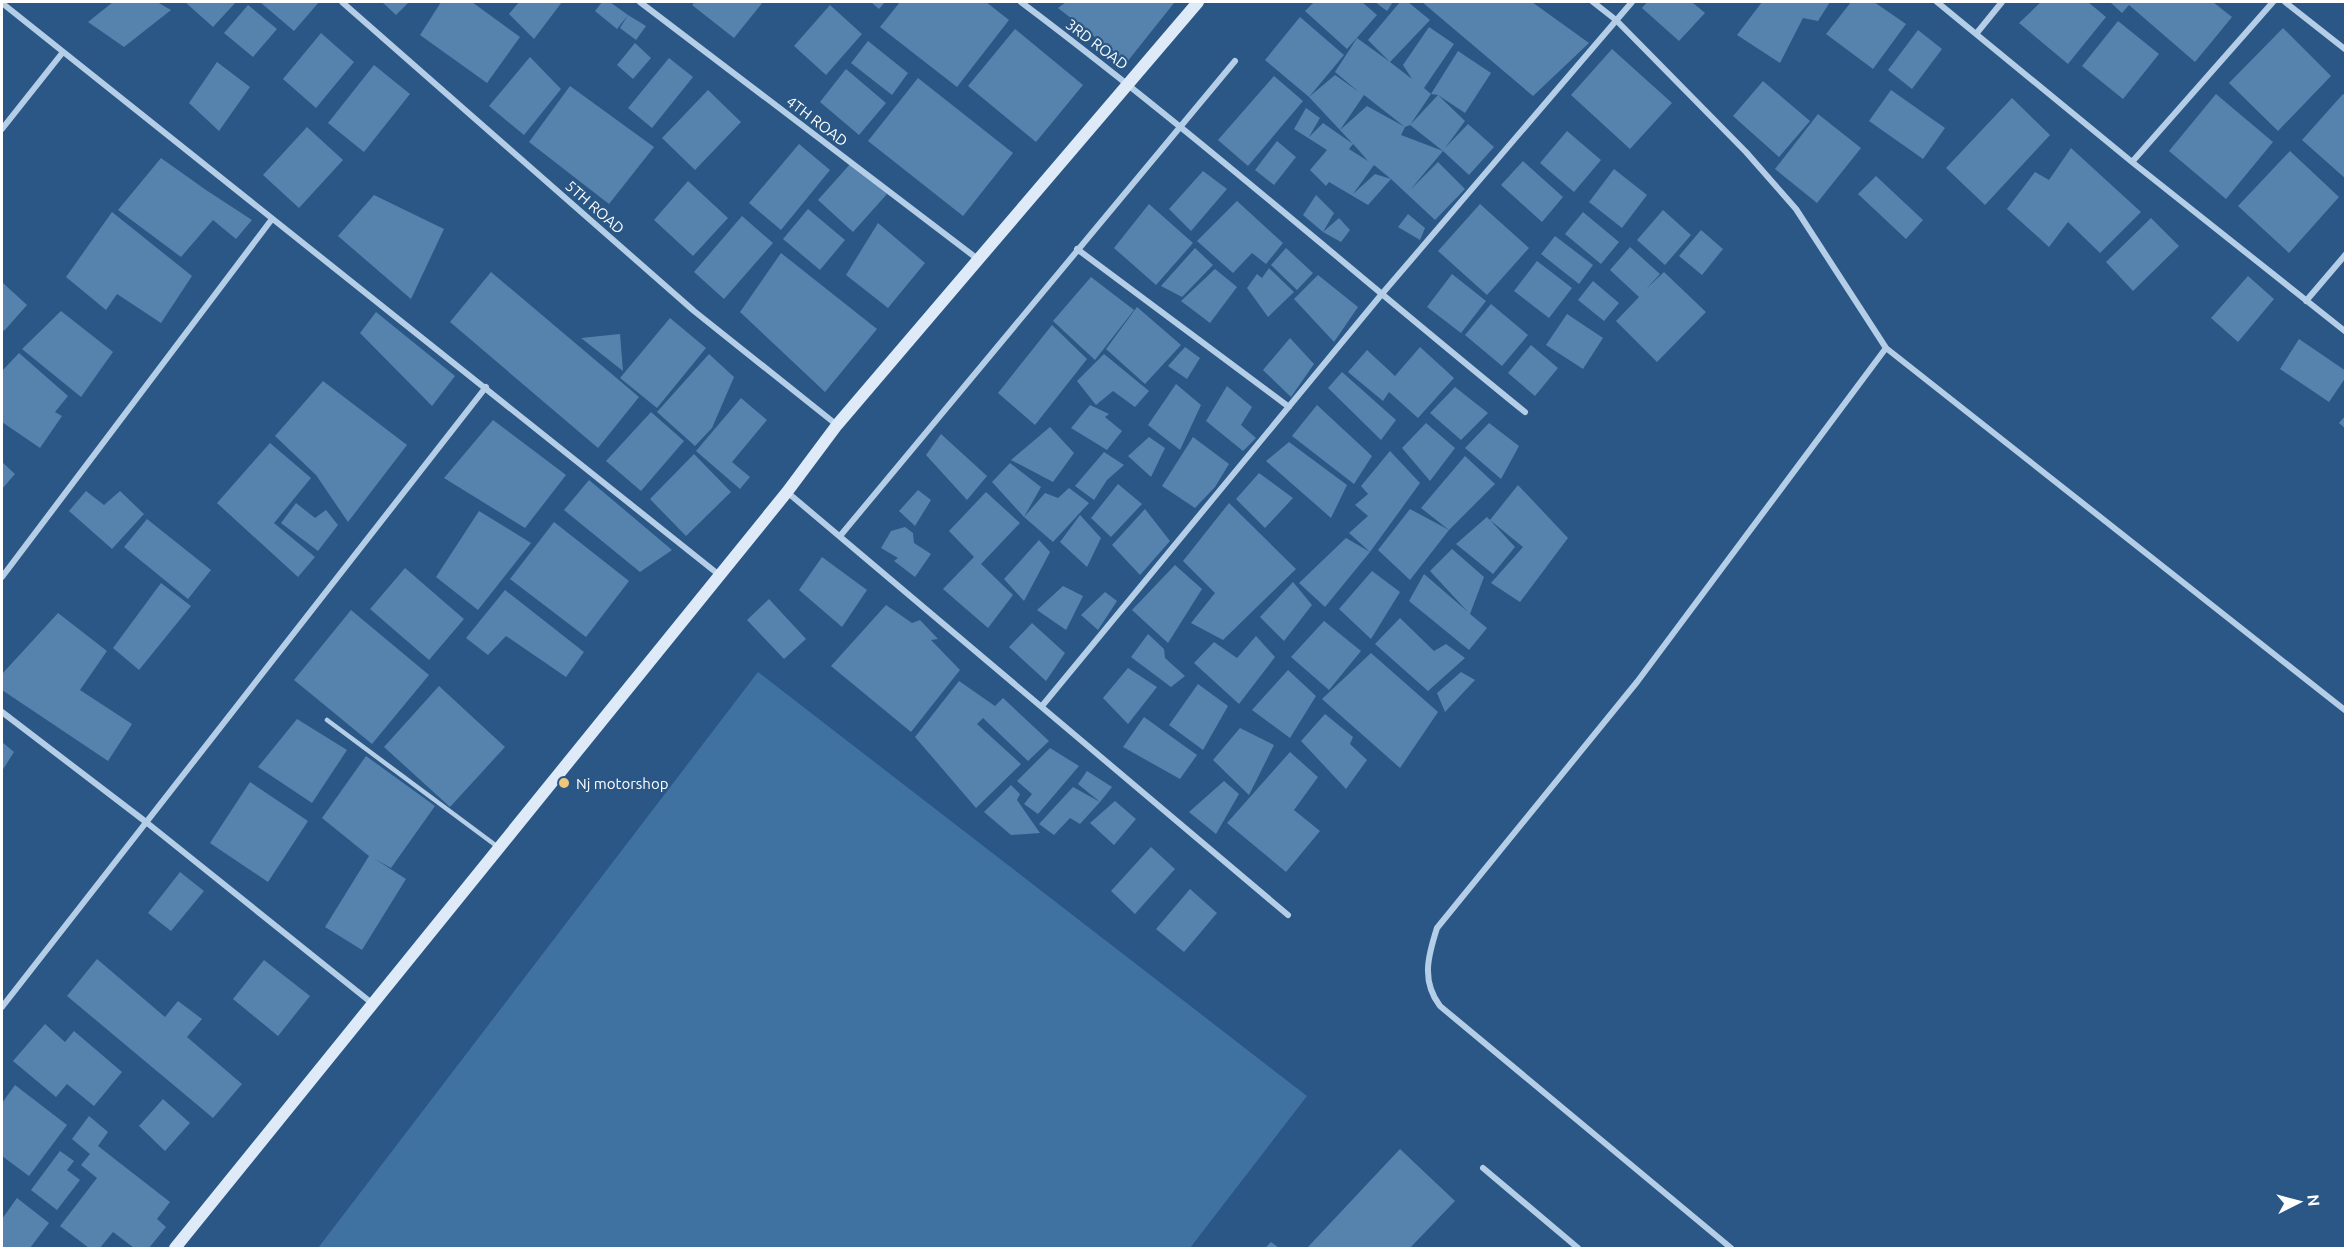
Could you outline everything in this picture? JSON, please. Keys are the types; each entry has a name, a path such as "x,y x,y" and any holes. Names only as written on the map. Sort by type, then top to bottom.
{"main road":[{"path":"175,1248 718,574 787,492 837,426 1198,2"}],"street":[{"name":"5TH ROAD","path":"342,2 694,311 837,426"},
{"name":"4TH ROAD","path":"640,2 979,260"},
{"name":"3RD ROAD","path":"1021,2 1130,84 1381,295 1525,412"},
{"path":"1593,2 1616,20 1746,152 1796,209 1886,348 2346,711"},
{"path":"1042,706 1381,295 1632,2"},
{"path":"1937,2 2132,162 2346,332"},
{"path":"1976,34 2002,2"},
{"path":"2132,162 2273,2"},
{"path":"2284,2 2346,50"},
{"path":"2,3 718,574"},
{"path":"2,129 63,52"},
{"path":"840,536 1235,61"},
{"path":"2,577 272,219"},
{"path":"1077,249 1288,407"},
{"path":"2306,301 2346,254"},
{"path":"1731,1248 1440,1006 1428,985 1427,970 1430,950 1437,928 1637,682 1886,348"},
{"path":"2,1007 486,387"},
{"path":"787,492 1288,915"},
{"path":"2,712 146,822 373,1004"},
{"path":"1483,1168 1578,1248"}],"lane":[{"path":"327,720 498,848"}],"shaded area":[{"path":"758,672 1307,1096 1190,1248 318,1248"}],"building":[{"path":"113,2 157,2 171,10 124,47 88,22"},
{"path":"185,2 236,2 213,27"},
{"path":"260,2 319,2 294,31"},
{"path":"382,2 409,2 396,15"},
{"path":"441,2 472,2 520,37 487,83 420,35"},
{"path":"519,2 562,2 534,39 509,14"},
{"path":"602,2 610,2 628,15 617,29 595,11"},
{"path":"695,2 763,2 734,38 692,5"},
{"path":"871,2 885,2 879,9"},
{"path":"900,2 986,2 1009,20 957,87 880,27"},
{"path":"1066,2 1174,3 1127,62 1058,8"},
{"path":"1314,2 1362,2 1377,15 1347,49 1305,11"},
{"path":"1375,2 1393,2 1387,11"},
{"path":"1400,2 1408,2 1430,20 1390,62 1368,40"},
{"path":"1422,2 1532,2 1589,43 1533,96"},
{"path":"1647,2 1692,2 1705,13 1679,41 1642,8"},
{"path":"1762,2 1830,2 1818,21 1803,18 1780,63 1737,35"},
{"path":"1851,2 1874,2 1906,24 1873,69 1826,34"},
{"path":"2041,2 2088,2 2106,17 2068,64 2019,23"},
{"path":"2110,2 2213,2 2232,17 2195,62 2129,5 2122,13"},
{"path":"248,5 277,29 253,57 224,33"},
{"path":"830,5 862,34 826,75 794,46"},
{"path":"628,15 646,26 636,40 620,28"},
{"path":"1300,17 1344,55 1309,97 1265,60"},
{"path":"2118,21 2159,54 2123,99 2082,66"},
{"path":"1429,27 1454,44 1424,88 1431,94 1401,135 1443,151 1410,190 1438,162 1465,189 1435,220 1391,179 1368,205 1329,182 1326,186 1310,170 1327,150 1294,129 1306,108 1320,118 1309,137 1323,123 1353,144 1309,97 1335,75 1359,92 1335,72 1357,38 1412,79 1403,65","holes":["1364,95 1405,127 1367,106 1340,130","1353,144 1368,161 1349,149","1374,165 1391,179 1375,174 1353,194"]},
{"path":"2283,28 2331,76 2278,131 2229,83"},
{"path":"1015,29 1083,85 1036,142 968,86"},
{"path":"1918,30 1942,49 1912,89 1888,70"},
{"path":"321,33 354,62 316,108 283,79"},
{"path":"868,41 908,73 892,95 851,63"},
{"path":"635,43 651,58 633,79 617,65"},
{"path":"1612,49 1672,103 1630,149 1571,95"},
{"path":"1458,51 1491,73 1465,113 1438,95 1431,94"},
{"path":"530,57 561,89 524,135 489,106"},
{"path":"669,58 693,77 652,128 628,108"},
{"path":"217,62 250,87 219,131 189,103"},
{"path":"374,65 410,94 364,152 328,123"},
{"path":"846,69 886,103 859,135 820,102"},
{"path":"1274,76 1303,101 1248,166 1218,140"},
{"path":"918,78 1013,153 963,216 868,141"},
{"path":"1763,81 1810,121 1779,157 1733,116"},
{"path":"570,86 654,147 609,204 529,142"},
{"path":"708,90 741,122 695,170 662,138"},
{"path":"1891,90 1945,128 1923,159 1869,121"},
{"path":"2216,94 2273,142 2226,199 2169,151"},
{"path":"2343,94 2346,96 2346,179 2302,140"},
{"path":"1438,95 1465,121 1445,148 1468,124 1494,147 1469,175 1410,125"},
{"path":"2012,98 2050,135 1985,205 1946,168"},
{"path":"1818,114 1861,148 1817,203 1775,169"},
{"path":"307,127 343,160 299,208 263,175"},
{"path":"1567,131 1601,160 1574,192 1540,163"},
{"path":"1277,141 1296,157 1274,185 1255,170"},
{"path":"799,144 830,170 781,230 749,203"},
{"path":"2071,148 2141,212 2100,253 2068,222 2049,247 2007,209 2035,172 2049,180"},
{"path":"2290,151 2339,197 2289,253 2238,206"},
{"path":"161,158 252,220 236,239 213,220 181,257 118,210"},
{"path":"1523,161 1563,197 1542,222 1501,185"},
{"path":"851,163 887,194 853,232 818,200"},
{"path":"1614,169 1647,195 1622,228 1589,202"},
{"path":"1203,171 1227,189 1191,231 1169,209"},
{"path":"1876,176 1923,220 1906,239 1858,194"},
{"path":"688,181 728,218 693,256 654,220"},
{"path":"374,195 444,229 411,299 338,236"},
{"path":"1316,195 1334,213 1323,232 1303,215"},
{"path":"1237,201 1283,243 1266,264 1252,253 1233,273 1197,241"},
{"path":"1149,204 1193,243 1156,285 1114,248"},
{"path":"1480,204 1529,248 1487,295 1438,251"},
{"path":"808,209 845,240 820,270 783,239"},
{"path":"1663,210 1691,235 1665,265 1637,240"},
{"path":"112,212 192,276 161,323 117,294 106,310 66,277"},
{"path":"1583,212 1619,242 1601,264 1565,234"},
{"path":"1408,214 1425,228 1420,240 1398,227"},
{"path":"742,216 773,243 724,299 694,272"},
{"path":"1339,218 1350,230 1341,242 1323,232"},
{"path":"2151,218 2179,246 2133,291 2106,262"},
{"path":"878,223 925,263 888,308 846,275"},
{"path":"1701,230 1723,249 1702,275 1679,256"},
{"path":"1555,236 1593,265 1579,284 1541,254"},
{"path":"1630,247 1660,274 1646,289 1664,272 1706,312 1657,362 1616,321 1639,297 1610,270"},
{"path":"1195,248 1213,265 1182,297 1161,286"},
{"path":"1286,248 1313,273 1297,290 1271,265"},
{"path":"781,253 877,329 825,392 740,312"},
{"path":"1537,261 1572,288 1549,318 1514,291"},
{"path":"1269,268 1294,292 1268,317 1247,288 1257,274 1262,278"},
{"path":"1215,269 1237,287 1210,323 1181,301"},
{"path":"491,272 639,397 598,448 450,322"},
{"path":"1452,274 1486,301 1461,333 1427,307"},
{"path":"1318,275 1358,307 1334,342 1294,299"},
{"path":"2248,276 2274,299 2238,342 2211,318"},
{"path":"1091,277 1134,310 1095,360 1053,321"},
{"path":"1593,281 1619,303 1604,321 1578,300"},
{"path":"3,283 27,305 4,331 2,329"},
{"path":"1491,304 1528,335 1502,366 1465,335"},
{"path":"1137,307 1181,345 1145,384 1106,349"},
{"path":"61,311 113,352 81,397 22,349"},
{"path":"376,312 455,376 432,406 360,333"},
{"path":"1567,314 1603,338 1583,369 1546,345"},
{"path":"670,318 706,348 657,408 620,378"},
{"path":"1052,325 1087,359 1035,425 998,393"},
{"path":"620,334 623,371 581,338"},
{"path":"1290,338 1314,364 1291,397 1263,370"},
{"path":"2299,339 2346,371 2346,377 2329,402 2280,369"},
{"path":"1531,345 1558,368 1535,396 1508,373"},
{"path":"1185,347 1200,358 1187,379 1168,366"},
{"path":"1420,347 1454,378 1418,418 1389,392 1383,401 1348,372 1367,350 1395,376"},
{"path":"19,353 68,396 55,412 62,416 40,448 2,422 2,371"},
{"path":"709,354 734,377 712,428 695,446 657,412"},
{"path":"1104,354 1149,391 1135,407 1113,391 1096,405 1077,381"},
{"path":"1342,372 1396,420 1381,440 1328,388"},
{"path":"323,381 407,445 348,522 316,475 275,436"},
{"path":"1176,384 1201,405 1180,450 1148,425"},
{"path":"1227,386 1252,407 1241,425 1256,438 1243,451 1206,421"},
{"path":"1455,387 1488,413 1461,440 1430,413"},
{"path":"741,398 767,420 732,462 750,477 740,489 696,451"},
{"path":"1090,405 1109,414 1105,417 1122,431 1107,450 1071,428"},
{"path":"1317,405 1372,456 1354,484 1292,436"},
{"path":"651,412 684,441 641,491 606,461"},
{"path":"2346,415 2346,429 2339,423"},
{"path":"493,420 566,475 525,528 444,478"},
{"path":"1426,423 1455,448 1430,481 1402,448"},
{"path":"1489,423 1519,446 1501,479 1465,448"},
{"path":"1050,427 1074,453 1053,482 1011,460"},
{"path":"941,434 987,476 967,500 926,455"},
{"path":"1149,437 1165,448 1151,477 1128,456"},
{"path":"1193,437 1229,464 1215,487 1195,508 1162,486"},
{"path":"1289,442 1347,485 1331,518 1266,461"},
{"path":"270,443 311,478 274,523 315,557 298,577 217,503"},
{"path":"1390,451 1420,483 1370,552 1349,533 1368,516 1355,505 1368,494 1361,486"},
{"path":"1104,452 1124,465 1107,480 1094,500 1075,486"},
{"path":"694,454 731,492 686,536 650,499"},
{"path":"1465,456 1495,484 1449,530 1421,508"},
{"path":"2,462 15,474 2,489"},
{"path":"1010,463 1041,487 1024,517 992,482"},
{"path":"1259,473 1293,498 1265,528 1236,499"},
{"path":"589,480 672,550 640,572 564,510"},
{"path":"1118,484 1142,504 1111,537 1091,518"},
{"path":"1518,485 1568,538 1520,602 1491,583 1523,547 1490,520"},
{"path":"1069,488 1089,503 1053,542 1024,517 1045,493 1058,498"},
{"path":"918,490 931,500 915,526 899,511"},
{"path":"86,491 104,505 120,491 144,514 112,549 69,511"},
{"path":"986,492 1020,523 981,564 1013,595 988,628 943,589 974,557 949,531"},
{"path":"296,503 315,518 326,510 338,525 318,551 281,523"},
{"path":"1229,503 1296,569 1223,640 1191,623 1215,593 1183,561"},
{"path":"1145,509 1170,541 1140,575 1112,545"},
{"path":"1410,509 1449,530 1410,580 1378,550"},
{"path":"479,511 531,543 478,610 436,577"},
{"path":"1080,515 1101,538 1087,567 1060,542"},
{"path":"1487,517 1515,547 1493,574 1456,544"},
{"path":"147,519 211,570 188,599 124,547"},
{"path":"554,522 629,581 586,637 510,579"},
{"path":"905,527 913,533 914,543 931,554 915,577 894,561 898,558 881,548 891,531"},
{"path":"1346,538 1370,552 1325,607 1299,583"},
{"path":"1039,540 1050,552 1024,601 1004,579"},
{"path":"1452,549 1484,577 1470,614 1487,628 1469,650 1409,601 1424,574 1468,612 1430,571"},
{"path":"822,557 867,590 842,627 799,590"},
{"path":"1175,565 1202,589 1168,643 1132,610"},
{"path":"405,568 464,619 429,660 370,609"},
{"path":"1372,571 1400,592 1371,639 1339,609"},
{"path":"1293,582 1312,605 1284,641 1260,617"},
{"path":"161,583 191,606 139,670 113,648"},
{"path":"1063,586 1083,596 1066,630 1037,610"},
{"path":"505,590 584,652 566,677 506,636 488,655 466,638"},
{"path":"1105,592 1117,601 1098,630 1081,615"},
{"path":"769,599 806,639 784,659 747,620"},
{"path":"886,605 912,623 920,620 938,639 931,640 960,670 911,732 831,666"},
{"path":"351,610 429,675 372,744 294,680"},
{"path":"58,613 107,651 80,690 132,724 108,761 2,690 2,674"},
{"path":"1400,618 1434,651 1446,644 1465,658 1428,691 1375,644"},
{"path":"1324,621 1361,651 1329,690 1291,657"},
{"path":"1032,623 1065,653 1046,681 1009,647"},
{"path":"1148,634 1164,649 1165,658 1185,676 1171,687 1131,657"},
{"path":"1256,636 1275,657 1239,704 1194,663 1214,642 1237,658"},
{"path":"1371,653 1438,712 1400,768 1322,699"},
{"path":"1128,668 1157,687 1128,724 1103,698"},
{"path":"1288,670 1316,696 1290,738 1252,710"},
{"path":"1461,672 1475,680 1445,712 1437,693"},
{"path":"959,681 995,706 1003,698 1049,741 1028,761 983,718 977,724 1021,764 976,808 915,737"},
{"path":"1198,684 1228,706 1203,750 1169,725"},
{"path":"439,686 505,747 450,807 384,747"},
{"path":"1325,714 1353,737 1350,744 1367,760 1346,789 1301,741"},
{"path":"1144,717 1197,755 1180,779 1123,747"},
{"path":"297,719 347,750 312,803 258,767"},
{"path":"1240,728 1274,745 1249,795 1213,760"},
{"path":"2,742 14,752 2,771"},
{"path":"1050,748 1079,766 1038,814 1024,804 1032,794 1017,781"},
{"path":"1290,752 1318,777 1294,810 1320,831 1286,872 1227,823"},
{"path":"366,756 435,806 391,868 375,859 406,879 362,950 325,927 369,856 322,818"},
{"path":"1087,771 1112,787 1100,802 1078,784"},
{"path":"1224,781 1239,794 1216,834 1189,812"},
{"path":"250,782 308,821 268,882 210,843"},
{"path":"1011,785 1020,794 1017,800 1040,833 1011,835 984,812"},
{"path":"1073,787 1100,802 1080,824 1070,818 1054,835 1039,824"},
{"path":"1115,801 1136,819 1114,845 1090,823"},
{"path":"1151,847 1175,869 1135,914 1111,891"},
{"path":"180,872 204,891 171,931 148,913"},
{"path":"1190,889 1217,913 1184,952 1156,929"},
{"path":"97,959 165,1017 178,1001 202,1019 187,1037 242,1084 213,1118 67,996"},
{"path":"264,960 310,996 278,1036 233,999"},
{"path":"45,1024 65,1042 74,1031 122,1072 94,1106 67,1084 56,1097 13,1061"},
{"path":"15,1085 67,1125 29,1176 2,1156 2,1103"},
{"path":"163,1099 190,1123 165,1151 139,1126"},
{"path":"89,1116 108,1132 98,1146 170,1202 157,1219 166,1227 149,1248 134,1248 113,1232 100,1248 89,1248 60,1226 97,1178 81,1165 90,1154 72,1139"},
{"path":"1400,1149 1455,1201 1410,1248 1307,1248"},
{"path":"60,1151 74,1161 67,1170 80,1180 57,1210 31,1190"},
{"path":"17,1198 49,1223 30,1248 2,1248 2,1219"},
{"path":"1271,1242 1279,1248 1265,1248"}],"place":[{"name":"Nj motorshop","path":"564,783"}]}
